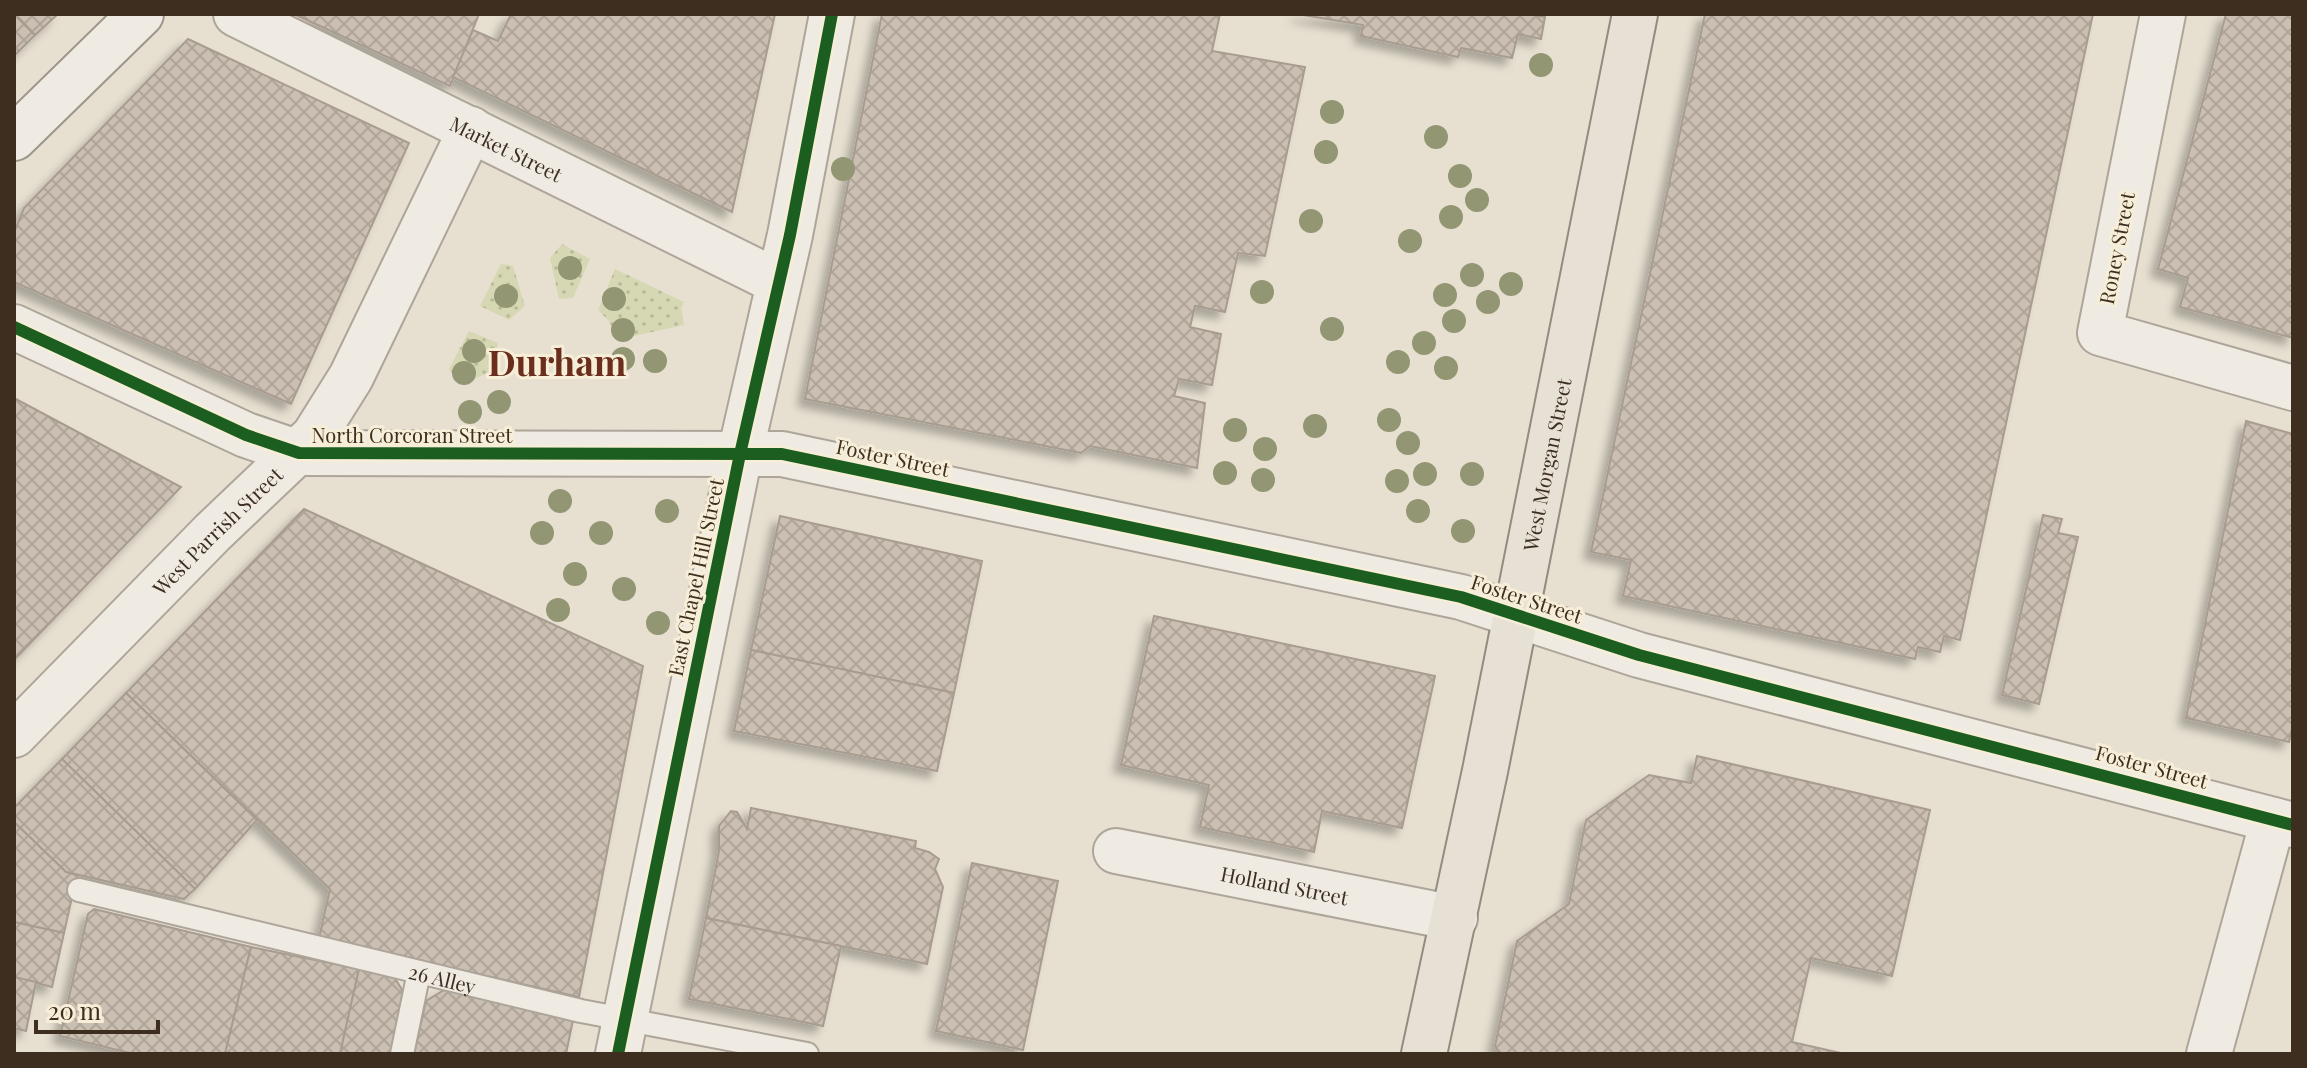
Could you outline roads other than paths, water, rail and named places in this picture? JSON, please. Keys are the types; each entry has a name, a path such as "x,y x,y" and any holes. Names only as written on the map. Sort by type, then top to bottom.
{"main road":[{"name":"West Morgan Street","path":"1424,1054 1455,918 1635,14"}],"street":[{"path":"14,138 141,14"},
{"name":"Market Street","path":"236,14 778,282"},
{"name":"East Chapel Hill Street","path":"622,1037 740,454 790,235 832,14"},
{"name":"Roney Street","path":"2163,14 2100,333 2293,388"},
{"name":"West Parrish Street","path":"14,735 213,532 314,436 351,377 471,129"},
{"name":"North Corcoran Street","path":"14,327 246,435 299,453 740,454"},
{"name":"Foster Street","path":"740,454 782,454 813,460 1143,532 1431,590 1639,655 2283,822"},
{"path":"2209,1054 2283,822"},
{"name":"Holland Street","path":"1116,851 1455,918"}],"lane":[{"name":"26 Alley","path":"79,890 419,972 622,1037 807,1054"},
{"path":"402,1054 419,972"}],"district":[{"name":"Durham","path":"557,361"}]}
